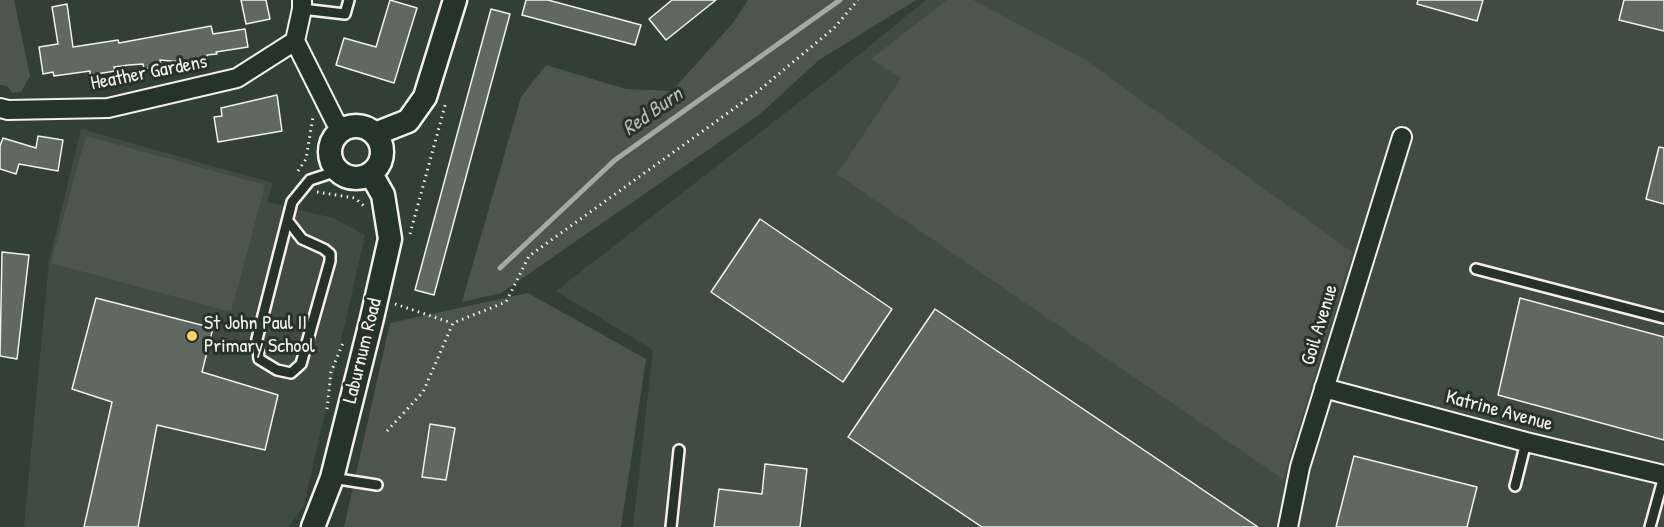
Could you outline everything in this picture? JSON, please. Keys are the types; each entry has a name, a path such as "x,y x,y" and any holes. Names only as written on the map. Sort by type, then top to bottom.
{"street":[{"path":"375,134 408,121 425,97 455,0"},
{"path":"302,4 295,41 335,121 343,129"},
{"name":"Heather Gardens","path":"0,108 8,110 108,108 237,78 295,41"},
{"path":"360,126 375,134 382,147 382,154 377,169 371,174 357,179 350,178 337,171 332,164 330,148 332,141 343,129 360,126"},
{"name":"Goil Avenue","path":"1288,527 1300,467 1402,137"},
{"name":"Laburnum Road","path":"313,527 332,478 390,239 383,195 371,174"},
{"name":"Katrine Avenue","path":"1324,388 1526,442 1664,475"}],"lane":[{"path":"302,4 345,14 349,0"},
{"path":"288,221 302,239 330,254 301,364 291,373 277,370 259,359 257,339 292,202 310,180 337,171"},
{"path":"1476,269 1664,318"},
{"path":"1515,486 1526,442"},
{"path":"671,527 679,450"},
{"path":"1650,527 1664,475"},
{"path":"332,478 377,485"}],"path":[{"path":"377,298 453,323 506,302 530,256 757,92 834,28 858,0"},
{"path":"410,234 447,98"},
{"path":"387,431 423,392 453,323"}],"shaded area":[{"path":"0,0 14,0 30,76 21,92 12,93 7,86 0,85"},
{"path":"748,0 916,0 819,60 760,114 501,293 462,302 521,97 546,65 626,89 672,91 733,23"},
{"path":"926,0 1664,0 1664,527 633,527 653,350 556,291 829,79"},
{"path":"947,0 973,0 1084,59 1352,252 1283,479 837,174 901,78 871,59"},
{"name":"St John Paul II Primary School","path":"81,129 273,183 267,202 333,218 365,235 304,505 289,527 24,527 49,262"},
{"path":"86,136 265,185 231,312 51,263"},
{"path":"528,293 646,359 621,527 344,527 390,323"}],"building":[{"path":"241,0 266,0 270,19 246,24"},
{"path":"390,0 417,8 394,83 336,65 344,38 376,47"},
{"path":"526,0 548,0 641,25 635,45 522,15"},
{"path":"672,0 716,0 666,40 649,19"},
{"path":"1418,0 1483,0 1477,21 1417,4"},
{"path":"1624,0 1664,0 1664,31 1619,20"},
{"path":"67,4 73,47 118,40 119,43 211,26 213,34 245,29 248,47 216,52 217,54 207,55 207,60 193,63 160,60 161,66 144,69 143,64 114,67 115,71 90,75 90,71 54,76 53,72 43,74 39,47 58,44 52,7"},
{"path":"491,9 510,14 434,295 415,290"},
{"path":"277,95 282,131 218,142 214,117 222,116 221,108"},
{"path":"38,136 63,140 58,171 19,164 16,174 0,169 0,146 3,138 36,148"},
{"path":"1659,147 1664,148 1664,204 1646,199"},
{"path":"760,219 892,309 843,382 711,292"},
{"path":"2,252 29,255 17,359 0,356"},
{"path":"96,298 213,328 202,372 278,395 265,450 157,425 138,527 84,527 112,402 72,389"},
{"path":"1520,298 1664,337 1664,440 1498,395"},
{"path":"935,309 1258,527 982,527 848,437"},
{"path":"430,424 455,428 446,480 422,477"},
{"path":"1354,456 1477,487 1467,527 1336,527"},
{"path":"765,464 807,469 800,527 714,527 719,489 762,494"}],"waterway":[{"name":"Red Burn","path":"500,268 615,160 840,0"}],"place":[{"name":"St John Paul II Primary School","path":"192,336"}]}
